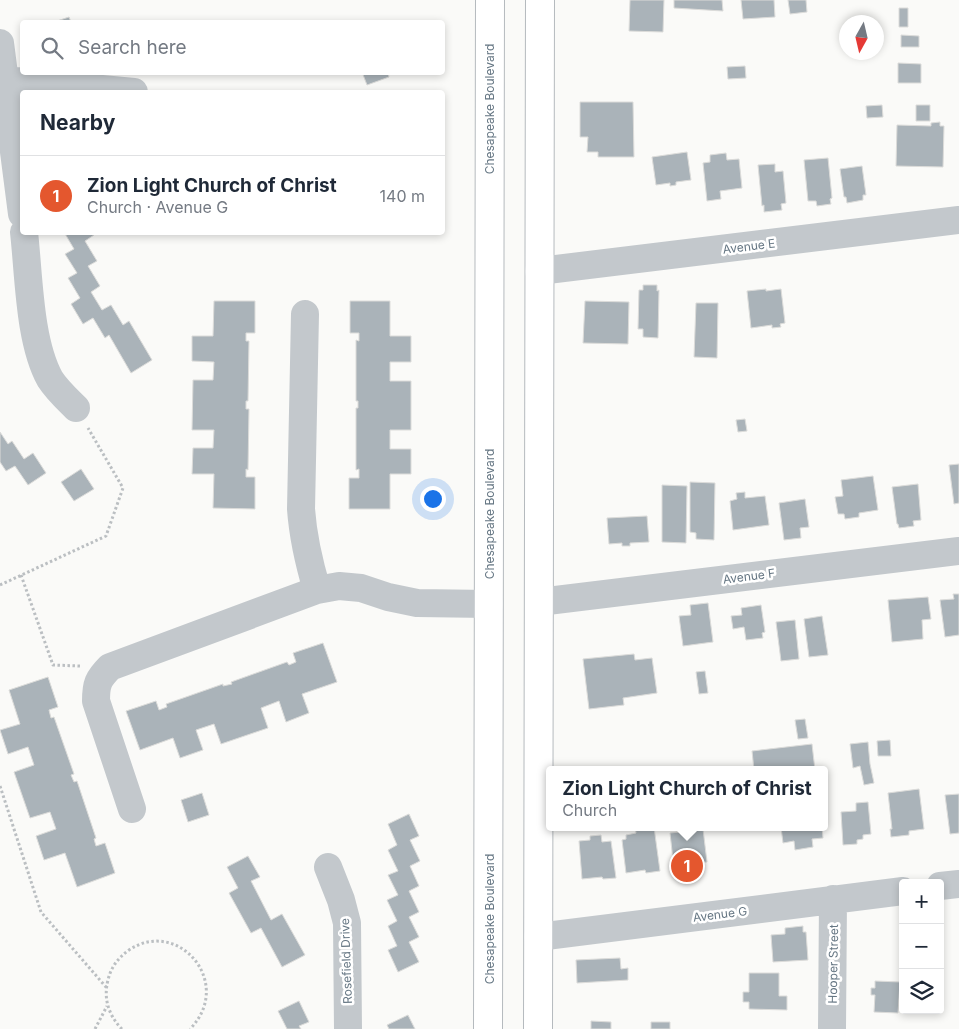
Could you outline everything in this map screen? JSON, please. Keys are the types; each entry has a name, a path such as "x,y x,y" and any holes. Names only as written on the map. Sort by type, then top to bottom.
{"main road":[{"name":"Chesapeake Boulevard","path":"488,1029 490,0"},
{"path":"538,1029 540,0"}],"street":[{"path":"0,43 20,199"},
{"path":"4,80 112,90"},
{"name":"Avenue E","path":"539,272 959,220"},
{"path":"24,235 35,333 41,360 51,381 76,408"},
{"path":"305,314 301,509 302,530 307,558 317,590"},
{"name":"Avenue F","path":"538,602 959,550"},
{"path":"132,809 96,701 96,688 100,676 110,667 317,590 339,586 361,588 388,598 418,603 489,604"},
{"name":"Rosefield Drive","path":"328,866 341,900 347,923 348,1029"},
{"path":"944,886 959,884"},
{"name":"Avenue G","path":"538,937 899,891"},
{"name":"Hooper Street","path":"832,1029 833,899"}],"path":[{"path":"0,585 106,536 123,488 76,408"},
{"path":"21,575 54,665 110,667"},
{"path":"0,786 40,912 106,987"},
{"path":"122,1029 114,1021 107,1005 106,987 110,971 120,956 135,946 152,942 170,943 186,951 197,962 205,976 207,991 205,1007 198,1021 190,1029"},
{"path":"95,1029 107,1005"}],"building":[{"path":"630,0 664,0 663,32 629,31"},
{"path":"674,0 722,0 723,11 674,8"},
{"path":"741,0 774,0 775,17 743,19"},
{"path":"788,0 806,0 807,12 790,14"},
{"path":"899,8 908,8 908,27 899,27"},
{"path":"901,35 919,36 919,47 901,47"},
{"path":"898,63 921,64 921,83 898,83"},
{"path":"745,66 746,78 728,79 727,67"},
{"path":"363,75 389,75 389,77 367,85"},
{"path":"580,102 633,102 634,157 598,157 598,152 587,152 588,137 580,137"},
{"path":"882,105 883,117 867,118 866,106"},
{"path":"916,105 930,105 930,121 916,121"},
{"path":"940,122 940,126 944,126 943,167 896,166 897,125 931,126 931,123"},
{"path":"687,152 691,180 676,182 676,185 670,186 670,183 656,185 652,157"},
{"path":"726,153 727,160 739,159 742,188 720,191 721,199 707,201 703,163 710,162 710,155"},
{"path":"828,158 831,204 817,206 816,201 808,201 804,160"},
{"path":"775,164 775,172 783,171 786,203 781,204 782,210 764,212 758,165"},
{"path":"862,166 866,195 863,195 863,200 847,203 846,197 844,197 840,169"},
{"path":"66,235 94,235 85,241 97,261 88,266 100,286 91,292 102,310 111,305 123,325 129,321 152,360 131,373 109,335 105,338 93,318 83,324 71,304 80,298 68,278 77,273 65,254 74,249"},
{"path":"643,285 657,285 657,291 659,290 658,338 643,337 643,329 638,329 639,290 643,290"},
{"path":"766,289 766,291 781,289 785,323 780,324 781,327 772,328 772,325 751,328 747,291"},
{"path":"214,301 255,301 255,333 246,333 246,341 249,341 248,401 246,401 246,409 249,409 248,470 246,469 246,477 255,477 255,509 213,508 214,474 192,474 193,448 213,448 214,430 192,430 193,380 213,380 214,362 192,361 192,336 213,336"},
{"path":"350,301 390,301 390,336 411,336 411,362 390,362 390,381 411,381 411,430 390,430 390,449 411,449 411,474 390,474 390,509 349,509 349,478 359,478 359,469 356,470 356,408 358,408 358,401 356,401 356,340 359,341 359,333 350,333"},
{"path":"585,301 629,302 628,344 583,343"},
{"path":"696,303 718,303 717,358 694,357"},
{"path":"745,419 747,431 738,432 736,420"},
{"path":"0,432 8,444 12,441 24,459 33,453 46,473 28,485 15,466 6,471 0,462"},
{"path":"959,464 959,503 954,504 949,465"},
{"path":"81,469 94,489 74,501 61,482"},
{"path":"873,476 878,510 859,513 859,517 845,519 844,514 838,514 835,497 843,496 841,480"},
{"path":"690,482 715,483 714,540 696,539 696,533 690,532"},
{"path":"918,484 921,520 913,521 914,526 899,528 892,487"},
{"path":"662,485 687,486 686,543 662,542"},
{"path":"745,492 745,498 765,496 769,525 733,530 730,501 737,499 736,493"},
{"path":"805,499 809,527 800,528 801,538 784,540 779,503"},
{"path":"647,516 649,542 630,543 630,546 622,546 622,543 609,544 607,518"},
{"path":"953,594 959,594 959,635 945,637 940,600 954,599"},
{"path":"928,597 931,619 922,620 923,639 892,642 888,600"},
{"path":"708,603 713,642 683,646 679,616 691,615 690,605"},
{"path":"761,605 765,632 762,633 763,638 746,640 744,627 733,629 731,616 742,615 741,608"},
{"path":"822,616 828,655 809,657 804,619"},
{"path":"795,620 799,659 781,661 776,622"},
{"path":"323,643 337,682 302,694 309,713 286,722 279,701 261,708 268,728 221,744 214,724 196,730 203,750 180,758 173,738 140,750 126,711 156,701 159,710 167,707 166,704 223,684 223,686 232,684 231,682 287,662 289,665 296,662 293,653"},
{"path":"634,654 635,660 652,658 657,693 623,698 624,705 589,709 583,659"},
{"path":"705,671 708,693 699,694 696,672"},
{"path":"48,677 58,707 49,710 51,718 54,717 74,774 71,775 74,782 77,781 96,838 94,839 96,846 105,843 115,873 77,887 65,853 44,860 36,836 56,829 50,812 30,818 14,772 34,765 28,747 8,754 0,730 20,724 9,690"},
{"path":"805,719 808,738 798,739 795,720"},
{"path":"890,740 891,756 878,756 877,741"},
{"path":"868,742 874,783 864,785 860,766 853,768 850,744"},
{"path":"812,744 815,766 754,766 752,751"},
{"path":"919,789 924,829 909,831 909,835 891,837 890,829 892,829 888,793"},
{"path":"202,793 209,815 188,822 181,800"},
{"path":"959,794 959,833 950,834 945,795"},
{"path":"868,802 871,834 863,835 863,839 857,840 857,844 843,845 841,812 856,811 856,803"},
{"path":"409,814 419,836 410,840 420,861 410,866 419,886 409,891 419,912 409,917 419,937 409,942 419,962 398,972 388,950 397,946 388,926 397,921 387,900 398,895 388,875 398,871 388,850 397,845 388,824"},
{"path":"636,831 655,831 660,871 646,873 645,870 626,873 622,840 626,839 626,835 636,833"},
{"path":"703,831 707,862 685,864 685,868 674,869 670,833"},
{"path":"782,831 822,831 823,838 812,839 813,847 795,850 794,841 783,843"},
{"path":"601,835 602,842 611,841 616,878 582,879 579,841 590,840 590,836"},
{"path":"248,856 260,877 251,881 271,920 282,914 305,955 282,967 261,928 251,933 229,893 238,888 227,867"},
{"path":"803,926 803,932 806,932 808,960 773,962 771,935 785,934 785,928"},
{"path":"620,958 621,969 628,968 628,980 577,983 576,960"},
{"path":"749,973 779,973 779,996 787,996 787,1010 749,1009 749,1002 743,1002 743,992 749,992"},
{"path":"875,981 899,982 898,1013 874,1012 875,995 871,995 871,988 875,988"},
{"path":"299,1001 309,1022 299,1026 301,1029 287,1029 278,1011"},
{"path":"408,1015 415,1029 389,1029 387,1025"},
{"path":"591,1021 611,1022 611,1029 591,1029"},
{"path":"651,1022 670,1022 670,1029 651,1029"}],"place":[{"name":"Zion Light Church of Christ","path":"687,866"}]}
